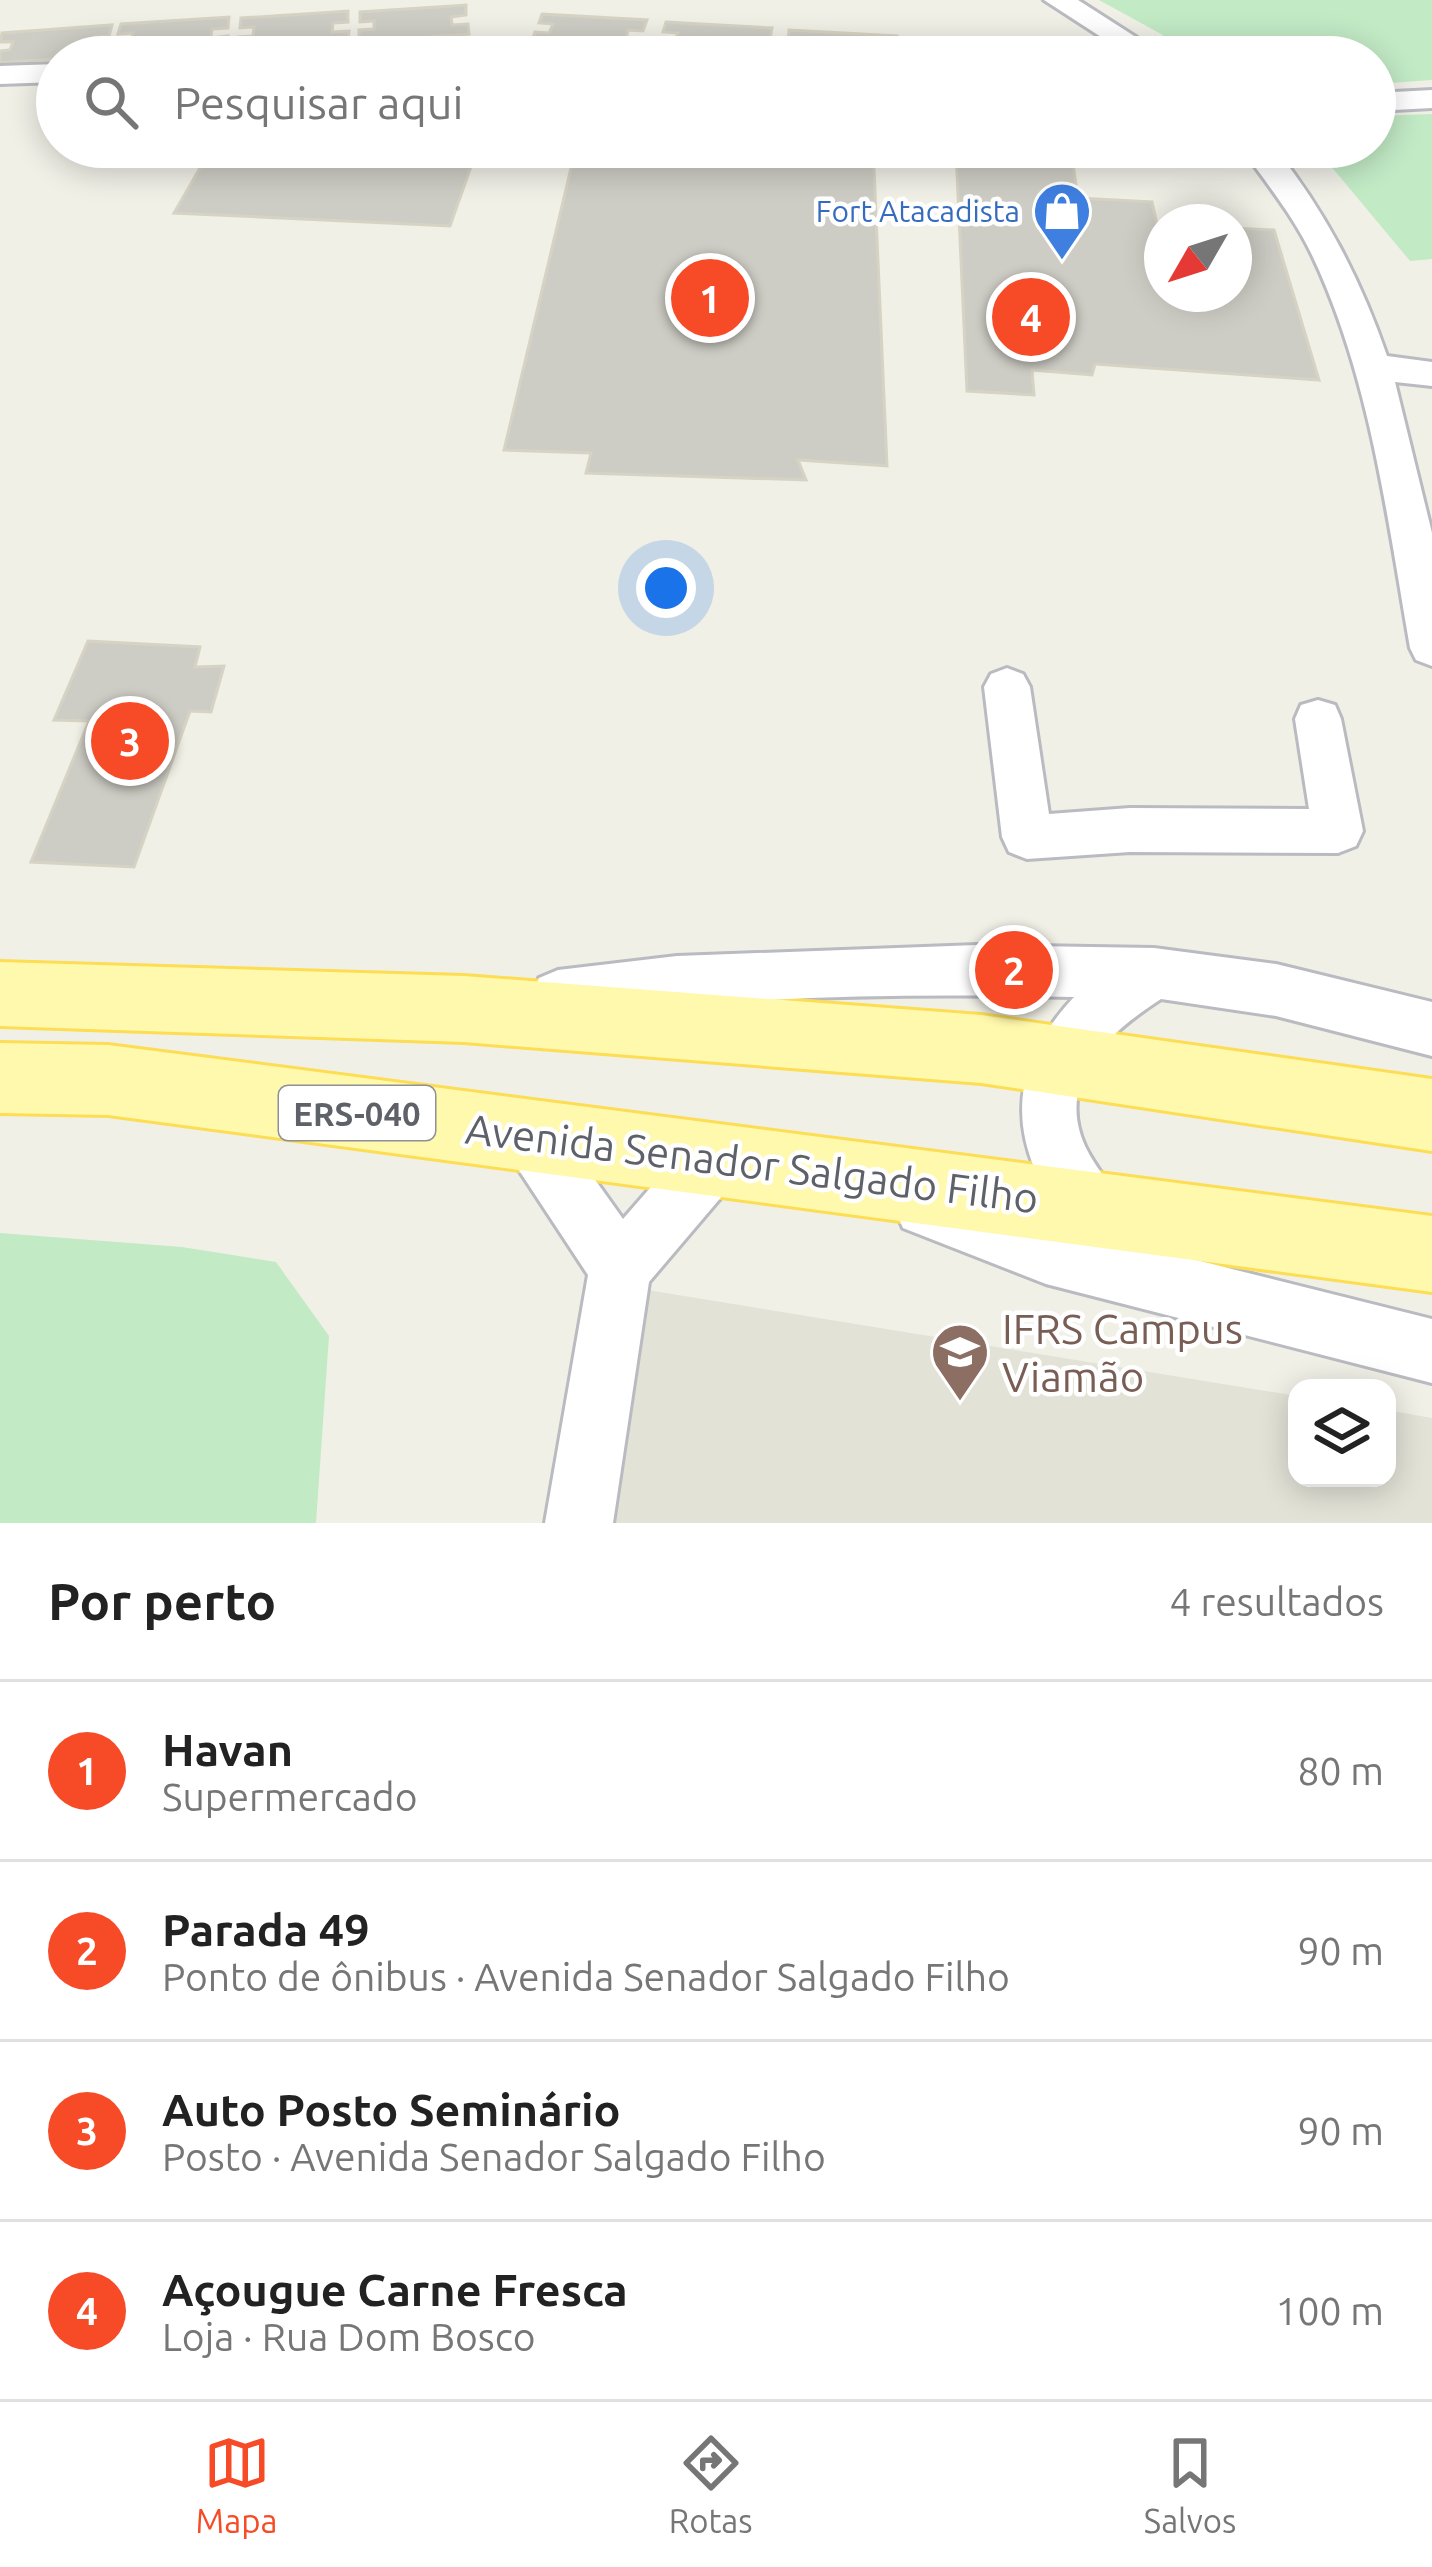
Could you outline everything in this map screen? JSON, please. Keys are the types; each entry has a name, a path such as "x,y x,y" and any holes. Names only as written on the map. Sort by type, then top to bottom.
{"main road":[{"path":"0,994 464,1009 1058,1058 1432,1115"},
{"name":"Avenida Senador Salgado Filho","path":"0,1078 108,1080 1432,1254"}],"street":[{"path":"1058,0 1117,36"},
{"path":"0,75 36,74"},
{"path":"1396,101 1432,99"},
{"path":"1272,168 1331,254 1372,368 1432,649"},
{"path":"1372,368 1432,374"},
{"path":"1007,687 1027,836 1130,830 1337,831 1318,719"},
{"path":"464,1009 676,981 977,970 1154,973 1276,990 1419,1018"},
{"path":"1148,1277 1058,1162 1047,1087 1058,1058 1093,1015 1154,973"},
{"path":"529,1135 620,1268"},
{"path":"579,1523 620,1268 713,1161"},
{"path":"849,1176 990,1234 1193,1293 1432,1351"}],"shaded area":[{"name":"IFRS Campus Viamão","path":"641,1289 1288,1395 1288,1487 1396,1487 1396,1412 1432,1418 1432,1523 606,1523"}],"green space":[{"path":"1099,0 1432,0 1432,80 1396,83 1396,36 1161,34"},
{"path":"1432,114 1432,259 1410,261 1332,168 1396,168 1396,115"},
{"path":"0,1233 182,1247 276,1262 329,1336 316,1523 0,1523"}],"building":[{"path":"466,5 466,15 451,17 452,25 468,24 469,34 359,36 359,30 374,29 374,21 360,22 360,12"},
{"path":"348,11 348,22 333,23 332,32 349,31 348,36 253,36 254,27 240,28 241,18"},
{"path":"542,14 647,20 643,31 628,30 627,36 534,36 535,32 549,33 553,24 539,23"},
{"path":"229,17 228,28 212,29 211,36 118,34 121,24"},
{"path":"666,22 772,28 771,36 663,32"},
{"path":"112,25 109,36 36,36 36,60 0,63 0,51 10,50 13,42 0,42 2,33"},
{"path":"789,30 897,36 788,36"},
{"path":"200,168 471,168 450,226 174,213"},
{"path":"571,168 874,168 887,466 798,460 806,480 586,473 591,453 504,450"},
{"name":"Fort Atacadista","path":"957,168 1074,168 1078,198 1152,202 1144,204 1144,312 1252,312 1252,229 1274,230 1319,380 1095,364 1092,375 1032,370 1034,395 967,391"},
{"path":"88,641 200,647 195,667 224,666 211,712 190,711 134,867 31,862 89,721 54,720"}],"place":[{"name":"Fort Atacadista","path":"1062,262"},
{"name":"Havan","path":"710,298"},
{"name":"Açougue Carne Fresca","path":"1031,317"},
{"name":"Auto Posto Seminário","path":"130,741"},
{"name":"Parada 49","path":"1014,970"},
{"name":"IFRS Campus Viamão","path":"960,1403"}]}
